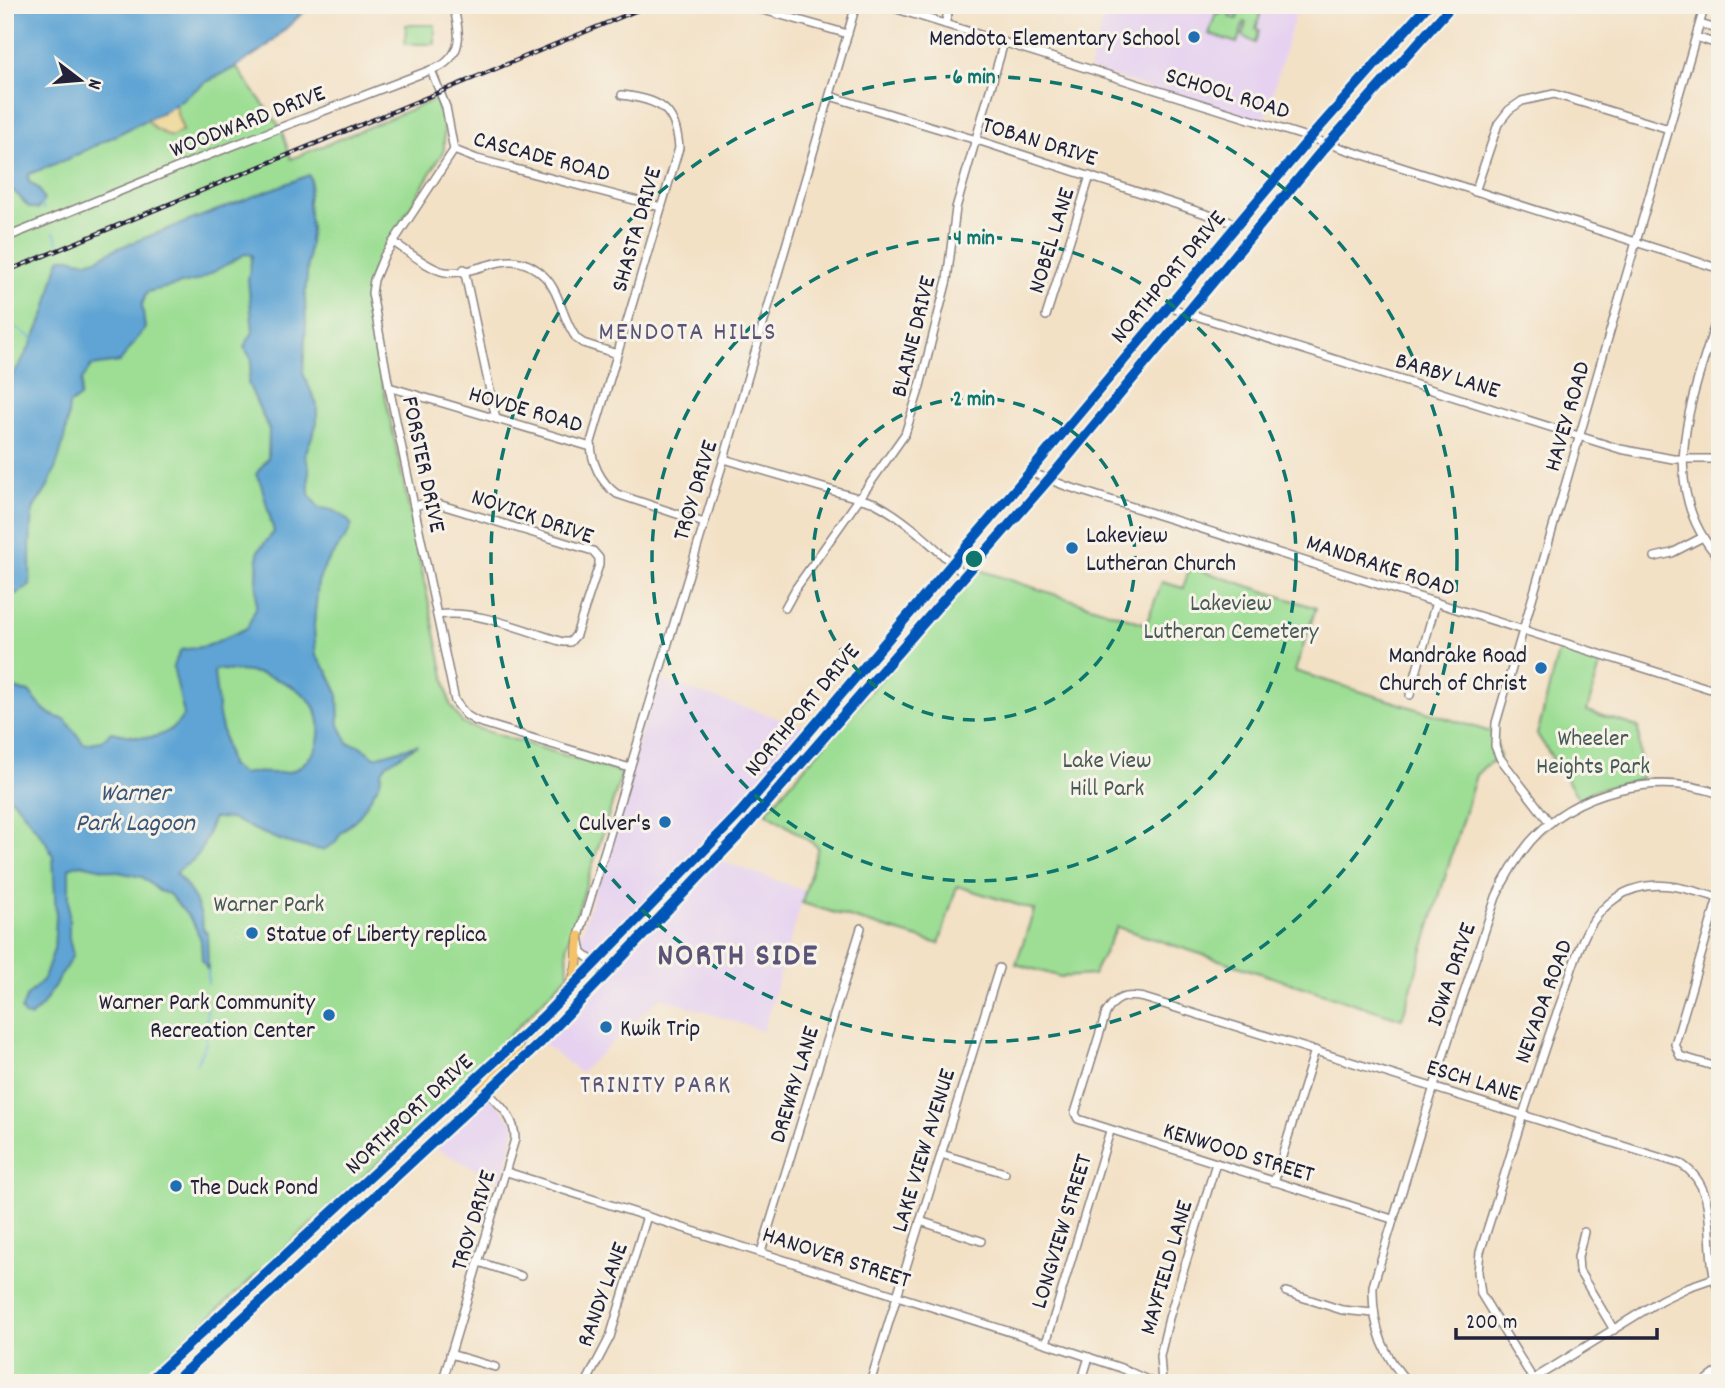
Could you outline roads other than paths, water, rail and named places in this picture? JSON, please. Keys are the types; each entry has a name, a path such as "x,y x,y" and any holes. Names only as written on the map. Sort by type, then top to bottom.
{"main road":[{"name":"NORTHPORT DRIVE","path":"173,1383 514,1054 523,1035 725,828 1030,472 1310,138 1428,5"},
{"name":"NORTHPORT DRIVE","path":"147,1383 480,1086 541,1042 738,836 966,576 1328,144 1452,5"},
{"path":"679,898 696,869 725,838 725,828"},
{"path":"544,1016 576,974 579,936"}],"street":[{"name":"WOODWARD DRIVE","path":"5,238 218,151 431,70 450,59 459,42 453,5"},
{"name":"TROY DRIVE","path":"579,936 724,459 856,5"},
{"name":"SCHOOL ROAD","path":"884,5 1720,269"},
{"path":"945,24 950,5"},
{"name":"HAVEY ROAD","path":"1550,823 1504,764 1495,746 1496,723 1705,5"},
{"path":"748,6 848,34"},
{"path":"1700,24 1720,30"},
{"path":"1696,37 1720,45"},
{"name":"BLAINE DRIVE","path":"785,608 901,442 911,418 945,289 956,208 1004,42"},
{"path":"431,70 446,107 454,150"},
{"name":"SHASTA DRIVE","path":"591,447 678,148 675,122 667,112 647,98 622,95"},
{"path":"1475,192 1498,124 1521,100 1543,95 1566,96 1669,130"},
{"name":"TOBAN DRIVE","path":"830,96 1237,224"},
{"name":"CASCADE ROAD","path":"454,150 477,159 661,207"},
{"name":"FORSTER DRIVE","path":"454,150 393,242 378,269 372,293 455,701 466,715 476,721 630,768"},
{"name":"NOBEL LANE","path":"1046,316 1090,176"},
{"path":"393,242 442,271 464,270 498,262 528,265 548,282 577,339 617,354"},
{"path":"464,270 496,419"},
{"name":"BARBY LANE","path":"1168,307 1629,451 1682,460 1720,458"},
{"path":"1720,308 1684,436 1682,460 1689,508 1703,537 1720,559"},
{"name":"HOVDE ROAD","path":"389,387 591,447 591,455 605,485 617,494 704,523"},
{"path":"724,459 860,498 895,514 966,576"},
{"name":"MANDRAKE ROAD","path":"1030,472 1048,480 1720,692"},
{"name":"NOVICK DRIVE","path":"414,506 438,504 596,553 598,565 575,638 563,642 460,613 437,615"},
{"path":"1655,557 1672,553 1703,537"},
{"path":"1410,695 1436,602"},
{"name":"IOWA DRIVE","path":"1409,1383 1397,1371 1380,1341 1374,1313 1373,1286 1433,1087 1501,887 1515,861 1530,842 1550,823 1594,798 1629,787 1675,785 1720,794"},
{"name":"NEVADA ROAD","path":"1530,1381 1481,1294 1478,1272 1480,1252 1523,1114 1581,945 1605,907 1630,890 1659,884 1719,894"},
{"path":"1719,894 1675,1044 1680,1056 1720,1068"},
{"name":"DREWRY LANE","path":"761,1252 861,928"},
{"path":"579,936 580,950 594,965 608,973"},
{"name":"LAKE VIEW AVENUE","path":"870,1383 999,968"},
{"name":"ESCH LANE","path":"1116,1000 1123,996 1144,998 1667,1158 1688,1167 1708,1187 1714,1209 1712,1256 1714,1279 1720,1294"},
{"name":"LONGVIEW STREET","path":"1075,1116 1105,1013 1116,1000"},
{"path":"1274,1182 1315,1050"},
{"name":"TROY DRIVE","path":"442,1383 515,1139 515,1125 508,1113 480,1086"},
{"name":"KENWOOD STREET","path":"1075,1116 1082,1121 1392,1219"},
{"name":"LONGVIEW STREET","path":"1046,1343 1111,1130"},
{"path":"941,1154 1005,1173"},
{"name":"MAYFIELD LANE","path":"1162,1383 1160,1356 1169,1318 1216,1163"},
{"name":"HANOVER STREET","path":"507,1172 1089,1357 1154,1383"},
{"name":"RANDY LANE","path":"586,1383 610,1337 648,1216"},
{"path":"920,1221 981,1241"},
{"path":"1584,1232 1577,1257 1579,1271 1614,1330"},
{"path":"479,1262 521,1276"},
{"path":"1530,1381 1688,1287 1714,1279"},
{"path":"1286,1292 1342,1310 1374,1313"},
{"path":"450,1354 495,1367"},
{"path":"1081,1383 1089,1357"},
{"path":"1703,1383 1720,1370"}],"water":[{"path":"5,5 311,5 266,47 236,67 206,82 169,109 68,159 29,174 28,181 39,189 44,200 38,209 29,207 14,191 5,193"},
{"name":"Warner Park Lagoon","path":"309,175 311,228 305,298 303,373 317,405 317,423 305,455 309,467 309,494 319,508 337,512 352,525 325,565 318,582 314,626 316,656 328,672 338,693 339,725 348,743 360,746 375,757 418,745 387,764 382,771 380,782 360,815 341,833 335,843 323,850 283,841 233,820 214,818 198,855 176,874 194,899 203,929 207,933 208,970 202,960 201,940 193,922 169,894 159,891 142,877 80,864 69,868 69,938 73,955 42,1006 30,1017 24,1015 21,1010 27,996 44,979 54,949 56,917 53,856 46,842 5,793 5,687 29,692 49,713 65,719 84,744 101,741 111,732 151,737 168,731 184,715 173,666 181,650 207,646 247,628 256,608 258,551 274,532 256,474 268,458 269,430 248,383 252,360 244,347 253,332 248,280 252,255 245,254 199,280 147,292 142,305 145,328 120,362 91,366 82,380 80,397 69,405 64,437 51,480 32,514 30,585 5,601 5,386 41,323 60,259 92,260","holes":["217,669 273,678 305,696 318,715 319,728 317,746 303,764 289,772 242,774 230,765 219,715 214,672"]}],"waterway":[{"path":"41,204 44,209"},
{"path":"54,232 58,242"},
{"path":"5,321 34,339"},
{"path":"208,971 208,983"},
{"path":"196,1064 206,1043 207,1007"}],"railway":[{"path":"5,272 650,5"}],"place":[{"name":"Mendota Elementary School","path":"1194,37"},
{"name":"Lakeview Lutheran Church","path":"1072,548"},
{"name":"Mandrake Road Church of Christ","path":"1541,668"},
{"name":"Culver's","path":"665,822"},
{"name":"Statue of Liberty replica","path":"252,933"},
{"name":"Warner Park Community Recreation Center","path":"329,1015"},
{"name":"Kwik Trip","path":"606,1027"},
{"name":"The Duck Pond","path":"176,1186"}],"district":[{"name":"MENDOTA HILLS","path":"688,330"},
{"name":"NORTH SIDE","path":"738,953"},
{"name":"TRINITY PARK","path":"656,1083"}],"park label":[{"name":"Lakeview Lutheran Cemetery","path":"1231,616"},
{"name":"Wheeler Heights Park","path":"1593,751"},
{"name":"Lake View Hill Park","path":"1107,773"},
{"name":"Warner Park","path":"269,903"}]}
